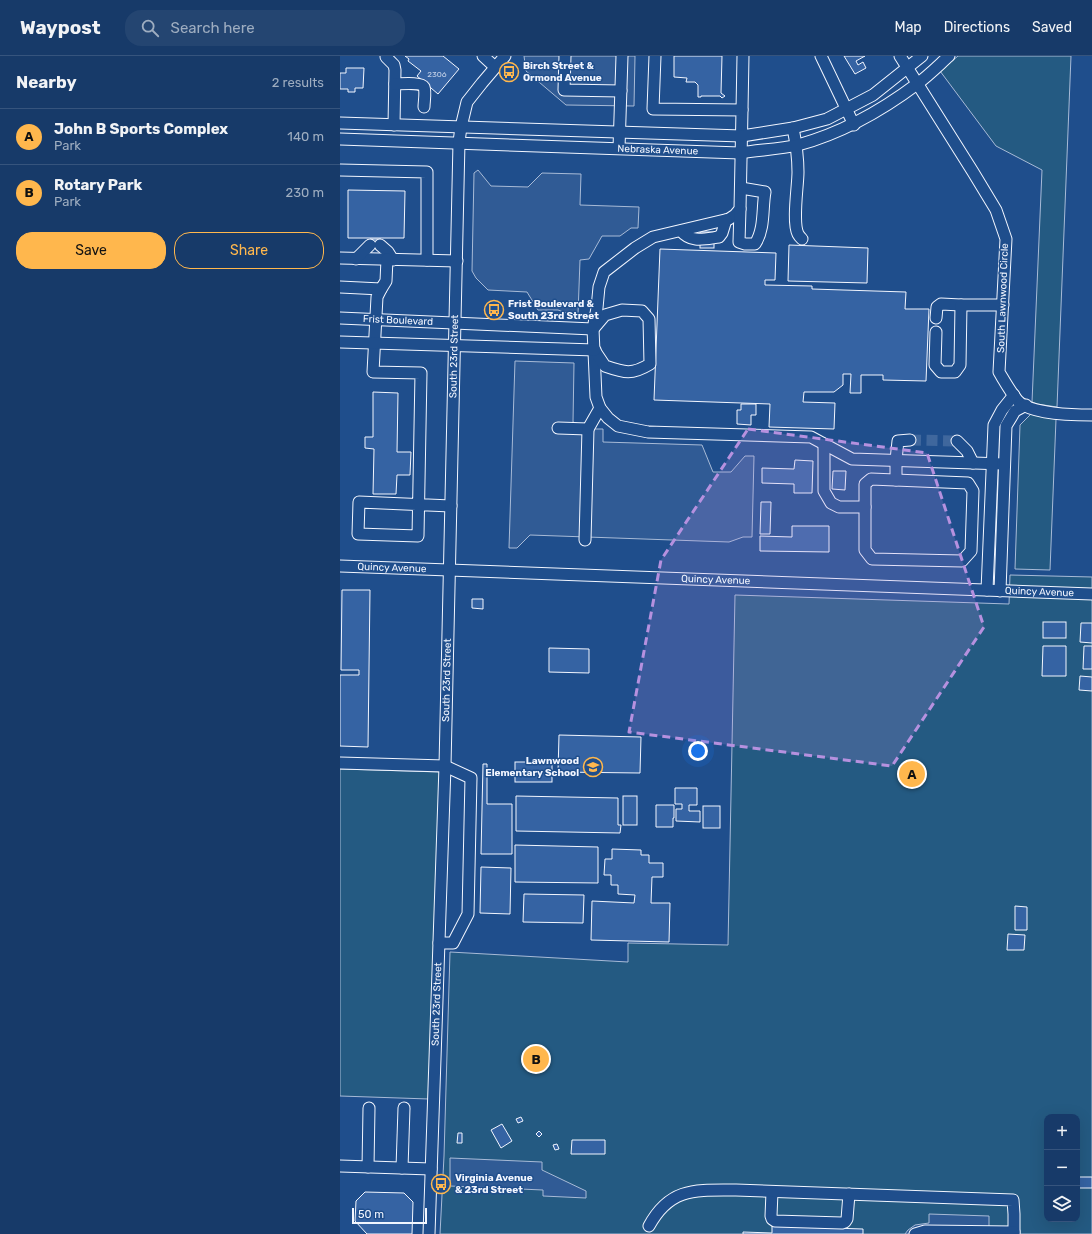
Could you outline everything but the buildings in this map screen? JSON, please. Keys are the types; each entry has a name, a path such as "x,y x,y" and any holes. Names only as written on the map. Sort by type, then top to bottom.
{"street":[{"path":"483,56 495,67"},
{"name":"South 23rd Street","path":"429,1234 445,766 460,127 467,102 505,56"},
{"path":"565,56 564,90 621,91"},
{"path":"619,148 622,56"},
{"path":"655,56 653,109 742,110"},
{"path":"740,188 765,192 761,229 759,238 755,244 745,244 739,242 740,153 742,136 743,56"},
{"path":"821,56 854,124"},
{"name":"South Lawnwood Circle","path":"900,56 996,210 1006,239 1000,372 1020,403 1035,409 1067,414 1092,415"},
{"name":"Nebraska Avenue","path":"340,123 742,136 793,128 827,119 874,95 922,56"},
{"name":"Nebraska Avenue","path":"340,138 740,153 797,145 854,124 879,110 918,84 949,56"},
{"path":"386,57 395,67 394,125"},
{"path":"395,84 422,85 424,89 424,107"},
{"path":"793,128 797,145 797,227 798,234 802,239"},
{"path":"340,170 427,172 427,260"},
{"path":"740,209 736,215 726,220 653,237 635,248 604,272 598,287 597,308 593,329 596,396 600,408 608,418 618,426 648,432 811,437 852,459 1004,464"},
{"path":"681,231 686,237 697,240 719,237 722,233 726,220"},
{"path":"356,259 375,245 388,252 390,260 386,281 377,297 373,372 421,374 418,505 418,536 358,534 359,502 418,505 451,506"},
{"path":"340,258 457,261"},
{"path":"340,287 381,289"},
{"path":"936,318 937,307 941,304 1003,305"},
{"path":"936,332 935,366 941,372 955,372 960,365 960,305"},
{"path":"593,329 605,315 622,310 642,311 649,318 650,364 630,373 606,366 594,350"},
{"name":"Frist Boulevard","path":"340,318 593,329"},
{"path":"340,342 594,350"},
{"path":"1000,591 997,510 993,464 994,425 1002,410 1014,395"},
{"path":"988,590 1004,464 1006,426 1015,412 1026,405"},
{"path":"585,540 588,429 600,408"},
{"path":"558,428 588,429"},
{"path":"896,480 898,441 910,440"},
{"path":"957,441 967,451 973,463"},
{"path":"824,444 824,491 830,503 839,507 865,507"},
{"path":"871,479 896,480 968,483 973,491 971,551 962,561 872,559 865,550 865,484 871,479"},
{"path":"972,509 997,510"},
{"name":"Quincy Avenue","path":"340,566 1092,594"},
{"path":"340,763 445,766 471,778 468,914 453,943 439,943"},
{"path":"368,1167 369,1108"},
{"path":"402,1168 404,1108"},
{"path":"340,1166 432,1169"},
{"path":"649,1226 654,1216 672,1199 688,1192 700,1190 1013,1200 1014,1233 942,1233 925,1231 915,1234"},
{"path":"772,1192 771,1216 775,1221 842,1223 847,1219 849,1194"}],"highlighted area":[{"path":"748,429 927,453 984,627 892,766 629,732 661,560"}],"shaded area":[{"path":"524,56 635,56 634,106 566,105 526,71"},
{"path":"958,56 1071,56 1057,407 1032,402 1042,170 996,146 940,71"},
{"path":"478,170 491,186 528,187 542,173 581,174 580,205 639,207 638,228 631,228 620,236 602,236 589,259 580,260 578,314 569,314 558,310 538,310 527,292 488,290 476,278 472,271 474,173"},
{"path":"515,361 574,363 573,422 595,429 603,429 603,442 702,445 713,472 731,472 745,456 754,456 752,537 743,537 729,542 530,535 517,548 509,548"},
{"path":"1031,414 1056,419 1050,570 1015,569 1020,425"},
{"path":"1010,575 1092,577 1092,1234 440,1234 444,1156 450,952 628,962 628,943 728,945 735,595 1009,604"},
{"path":"340,769 440,772 429,1099 340,1096"},
{"path":"450,1158 542,1162 542,1170 586,1191 586,1198 543,1196 543,1190 450,1186"},
{"path":"929,1214 989,1216 989,1234 905,1234 915,1225 929,1223"}],"tunnel":[{"path":"910,440 957,441"}],"place":[{"name":"Birch Street & Ormond Avenue","path":"509,72"},
{"name":"Frist Boulevard & South 23rd Street","path":"494,310"},
{"name":"Lawnwood Elementary School","path":"593,767"},
{"name":"John B Sports Complex","path":"912,774"},
{"name":"Rotary Park","path":"536,1059"},
{"name":"Virginia Avenue & 23rd Street","path":"441,1184"}]}
